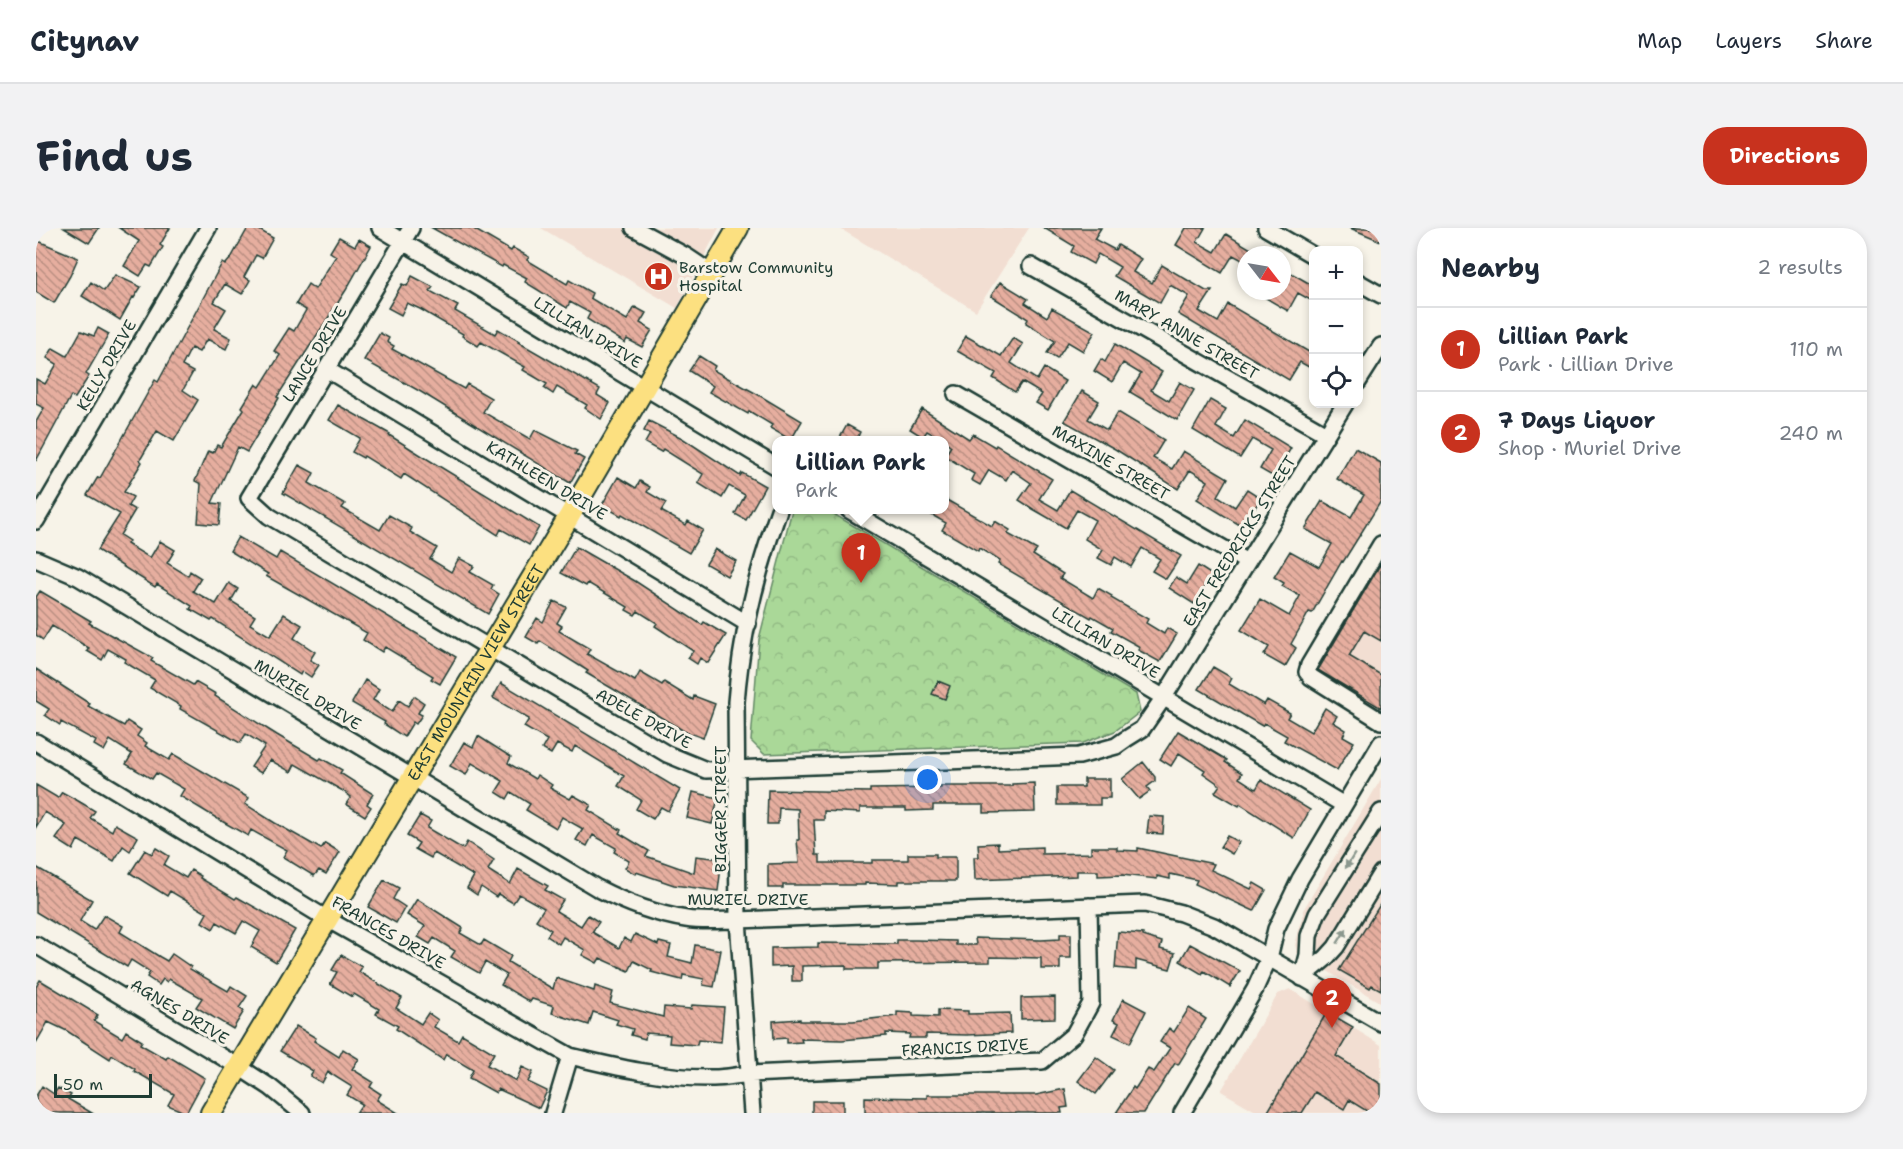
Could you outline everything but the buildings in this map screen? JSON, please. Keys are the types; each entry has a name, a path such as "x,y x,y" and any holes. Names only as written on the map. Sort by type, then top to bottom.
{"main road":[{"name":"EAST MOUNTAIN VIEW STREET","path":"211,1113 570,515 738,228"}],"street":[{"name":"KELLY DRIVE","path":"36,521 208,228"},
{"name":"LILLIAN DRIVE","path":"380,228 407,235 646,387 772,463"},
{"path":"633,228 686,256 713,274"},
{"path":"1266,228 1309,253"},
{"name":"LANCE DRIVE","path":"249,498 407,235"},
{"name":"MARY ANNE STREET","path":"1031,266 1326,435"},
{"path":"1363,284 1381,295"},
{"path":"1363,375 1381,346"},
{"name":"KATHLEEN DRIVE","path":"326,369 748,624"},
{"name":"MAXINE STREET","path":"956,394 1247,562"},
{"name":"EAST FREDRICKS STREET","path":"1164,697 1343,408"},
{"name":"ADELE DRIVE","path":"249,498 269,516 667,754 706,770 1080,756 1116,746 1142,729 1164,697"},
{"name":"BIGGER STREET","path":"752,1113 738,920 736,702 738,669 765,547 777,514"},
{"name":"LILLIAN DRIVE","path":"856,514 1344,805"},
{"path":"1381,544 1307,672 1311,677 1381,721"},
{"name":"MURIEL DRIVE","path":"36,559 78,577 597,888 627,903 656,913 688,920 1144,904 1181,913 1214,926 1381,1023"},
{"name":"FRANCES DRIVE","path":"36,742 327,919 570,1056 605,1065 682,1076 713,1078 750,1074"},
{"path":"1182,1113 1255,989 1269,958 1276,929 1295,888 1381,743"},
{"path":"1302,978 1308,955 1309,936 1317,914 1381,812"},
{"path":"1302,978 1326,958 1336,946 1381,873"},
{"name":"FRANCIS DRIVE","path":"750,1074 1042,1061 1074,1034 1091,1003 1089,906"},
{"name":"AGNES DRIVE","path":"36,945 270,1088 302,1113"},
{"path":"553,1113 570,1056"}],"shaded area":[{"name":"Barstow Community Hospital","path":"541,228 719,228 677,308"},
{"path":"839,228 1029,228 976,311"},
{"path":"1381,557 1381,703 1377,709 1313,671"},
{"path":"1381,779 1381,1003 1297,953 1295,945 1305,907"},
{"path":"1290,989 1381,1045 1381,1113 1259,1113 1221,1091 1278,994"}],"green space":[{"path":"791,514 834,514 1136,694 1140,712 1115,731 1083,743 764,754 751,741 759,639"}],"place":[{"name":"Barstow Community Hospital","path":"658,276"},
{"name":"Lillian Park","path":"861,583"},
{"name":"7 Days Liquor","path":"1332,1028"}]}
